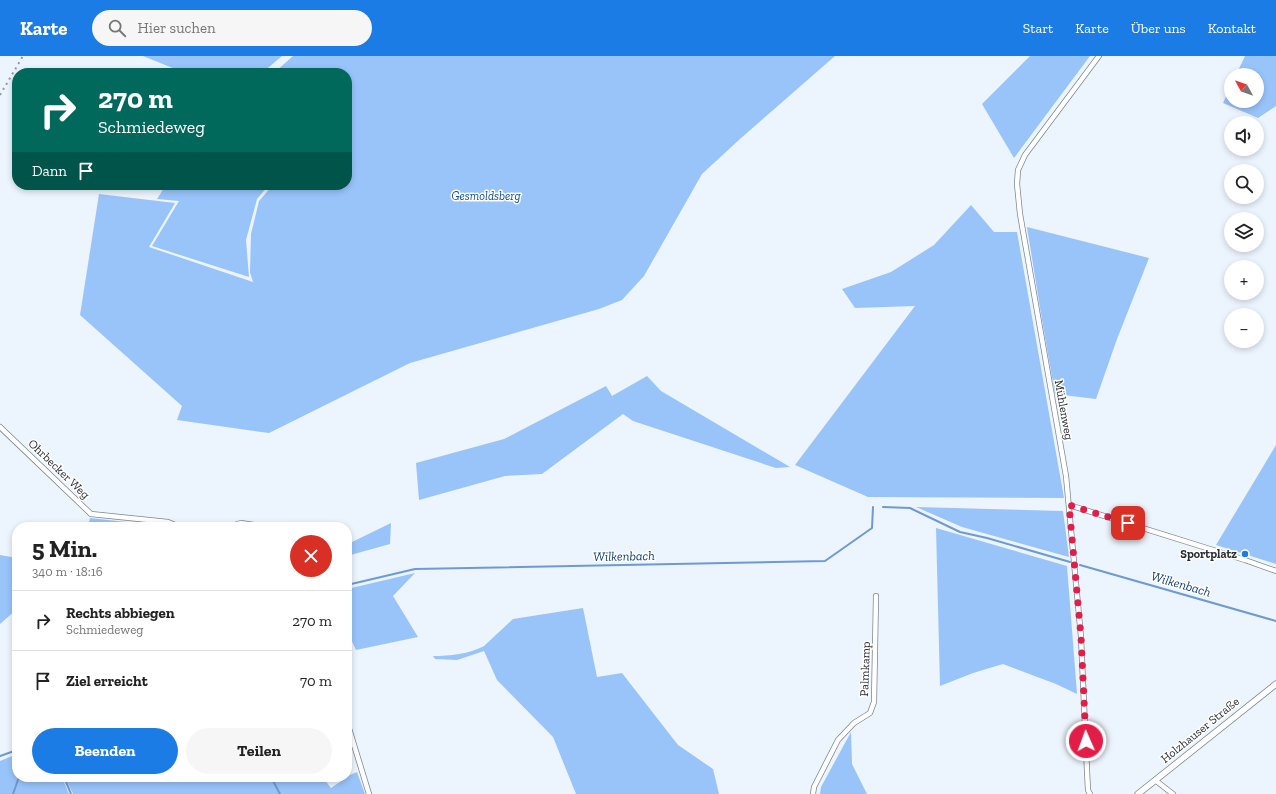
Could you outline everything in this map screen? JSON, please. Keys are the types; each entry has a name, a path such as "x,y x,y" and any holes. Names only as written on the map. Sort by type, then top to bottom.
{"street":[{"name":"Mühlenweg","path":"1090,794 1088,790 1081,637 1066,476 1020,214 1017,184 1018,170 1025,155 1099,56"},
{"name":"Ohrbecker Weg","path":"0,427 91,514 168,522"},
{"path":"1069,505 1276,571"},
{"name":"Palmkamp","path":"813,794 814,787 838,740 854,722 870,713 874,702 876,596"},
{"name":"Holzhauser Straße","path":"1138,794 1276,684"},
{"path":"352,738 369,794"},
{"path":"1155,780 1173,794"}],"green space":[{"path":"143,56 282,56 268,68 173,68"},
{"name":"Gesmoldsberg","path":"293,56 835,56 702,174 644,276 622,300 599,309 410,363 269,433 177,420 182,406 80,315 99,194 175,203 149,247 253,282 250,272 251,234 259,201 269,190 352,190 352,68 280,68"},
{"path":"1030,56 1090,56 1014,158 982,104"},
{"path":"1245,56 1276,56 1276,106 1261,116 1253,116 1235,108 1264,108 1264,68 1239,68"},
{"path":"163,190 265,190 257,199 246,240 249,277 152,246 179,201 157,199"},
{"path":"971,205 994,232 1017,232 1064,498 868,497 795,465 915,306 855,308 842,289 891,272 934,245"},
{"path":"1027,227 1149,258 1117,339 1096,399 1055,394"},
{"path":"647,376 661,391 790,467 776,468 633,421 623,414 542,474 505,476 419,500 416,463 504,439 606,386 612,396"},
{"path":"1276,445 1276,564 1216,545"},
{"path":"916,507 1063,511 1069,557 962,527"},
{"path":"90,518 126,522 89,522"},
{"path":"391,523 390,544 352,555 352,542"},
{"path":"936,528 1067,566 1077,694 1056,684 1003,664 973,673 940,686"},
{"path":"0,555 12,557 12,613 0,624"},
{"path":"415,573 393,596 418,637 356,650 352,641 352,588"},
{"path":"583,608 597,677 622,673 678,745 713,769 719,794 576,794 553,737 497,680 484,651 457,660 435,659 433,656 459,654 478,649 484,646 513,619"},
{"path":"851,732 852,764 867,794 820,794 821,787"},
{"path":"12,756 12,782 64,782 69,794 0,794 0,761"},
{"path":"357,772 365,794 73,794 67,782 326,782 331,788 340,782 352,782 352,774"}],"waterway":[{"name":"Wilkenbach","path":"352,584 415,569 825,561 872,528 873,507"},
{"name":"Wilkenbach","path":"883,507 910,508 960,532 987,538 1070,562"},
{"name":"Wilkenbach","path":"1080,565 1276,621"},
{"name":"Wilkenbach","path":"0,756 12,752"},
{"path":"13,794 17,782"},
{"path":"66,782 71,794"},
{"path":"274,782 280,794"}],"railway":[{"path":"16,68 23,56"},
{"path":"0,95 12,75"}],"place":[{"name":"Sportplatz","path":"1245,554"}],"route":[{"path":"1086,741 1081,637 1069,505 1128,523"}]}
